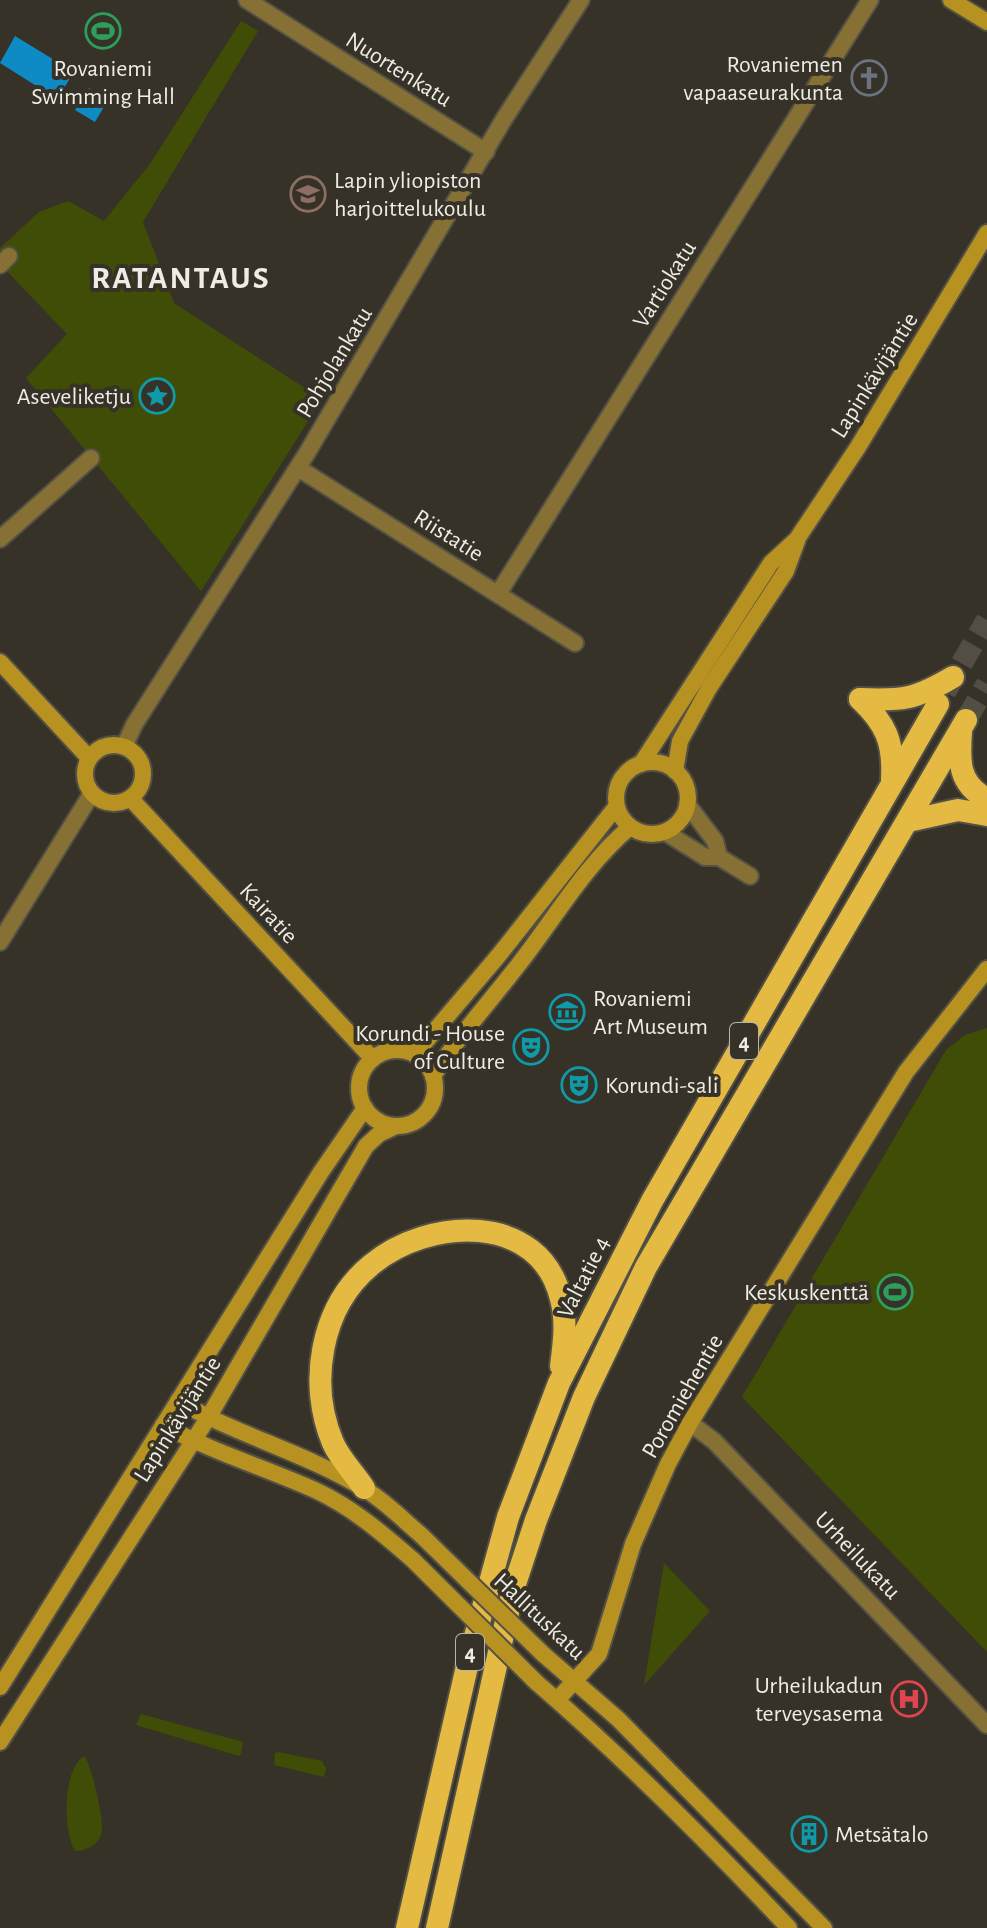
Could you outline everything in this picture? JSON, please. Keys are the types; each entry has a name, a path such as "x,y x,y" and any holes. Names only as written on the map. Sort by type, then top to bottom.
{"highway":[{"path":"892,784 894,755 890,742 877,716 860,699 908,699 953,677"},
{"name":"Valtatie 4","path":"407,1928 468,1662 508,1517 559,1383 652,1201 938,704"},
{"name":"4","path":"437,1928 513,1590 584,1397 646,1267 963,725 961,772 972,790 987,799"},
{"path":"908,821 958,810 987,815"},
{"path":"364,1488 334,1445 328,1428 321,1404 323,1348 328,1329 350,1288 369,1266 409,1241 435,1233 488,1232 512,1239 531,1251 547,1267 557,1285 564,1310 559,1383"}],"main road":[{"path":"951,0 987,22"},
{"name":"Lapinkävijäntie","path":"641,764 771,563 797,539 891,395 987,233"},
{"name":"Lapinkävijäntie","path":"675,771 680,741 709,688 786,571 797,539"},
{"path":"0,662 89,758"},
{"path":"105,746 124,747 139,758 144,775 142,785 131,799 106,803 92,793 85,776 89,758 105,746"},
{"path":"659,763 675,771 686,786 687,804 680,820 665,832 646,834 630,827 616,807 616,793 622,778 641,764 659,763"},
{"name":"Kairatie","path":"131,799 373,1059"},
{"path":"415,1054 499,955 616,807"},
{"path":"433,1076 451,1048 519,964 597,858 630,827"},
{"name":"Poromiehentie","path":"557,1700 599,1654 633,1544 668,1464 690,1423 906,1072 987,969"},
{"path":"393,1050 415,1054 426,1063 433,1076 433,1100 426,1112 413,1122 396,1126 379,1121 361,1100 360,1082 367,1066 373,1059 393,1050"},
{"name":"Lapinkävijäntie","path":"0,1687 321,1172 365,1108"},
{"name":"Lapinkävijäntie","path":"0,1742 208,1418 366,1146 379,1134 396,1126"},
{"name":"Hallituskatu","path":"178,1401 208,1418 364,1488 421,1535 543,1654 618,1719 824,1928"},
{"name":"Hallituskatu","path":"163,1425 192,1442 319,1492 351,1510 413,1560 536,1682 601,1738 789,1928"}],"street":[{"name":"Nuortenkatu","path":"247,0 486,152"},
{"name":"Pohjolankatu","path":"124,747 134,725 298,468 504,119 581,0"},
{"name":"Vartiokatu","path":"498,594 870,0"},
{"path":"0,539 91,458"},
{"name":"Riistatie","path":"298,468 575,643"},
{"path":"0,942 92,793"},
{"path":"687,804 715,841 719,857"},
{"path":"665,832 705,857 719,857 750,876"},
{"name":"Urheilukatu","path":"690,1423 714,1441 987,1725"}],"green space":[{"path":"241,21 258,31 143,222 174,303 322,399 201,591 26,378 67,334 0,264 0,248 39,212 68,201 104,221 150,164"},
{"name":"Keskuskenttä","path":"987,1028 987,1652 742,1397 946,1050 965,1035"},
{"path":"664,1563 710,1611 644,1685"},
{"path":"141,1714 243,1742 241,1754 239,1756 136,1725"},
{"path":"275,1753 322,1761 326,1769 324,1777 274,1765"},
{"path":"84,1756 96,1792 102,1830 93,1845 75,1851 68,1830 68,1787 77,1763"}],"water":[{"path":"15,36 74,72 57,99 0,63"},
{"path":"89,88 108,100 95,122 75,110"}],"tunnel":[{"path":"945,692 987,620"},
{"path":"966,720 987,684"}],"place":[{"name":"Rovaniemi Swimming Hall","path":"103,31"},
{"name":"Rovaniemen vapaaseurakunta","path":"869,78"},
{"name":"Lapin yliopiston harjoittelukoulu","path":"308,194"},
{"name":"Aseveliketju","path":"157,396"},
{"name":"Rovaniemi Art Museum","path":"567,1012"},
{"name":"Korundi - House of Culture","path":"531,1047"},
{"name":"Korundi-sali","path":"579,1085"},
{"name":"Keskuskenttä","path":"895,1292"},
{"name":"Urheilukadun terveysasema","path":"909,1699"},
{"name":"Metsätalo","path":"809,1834"}],"district":[{"name":"RATANTAUS","path":"181,277"}]}
